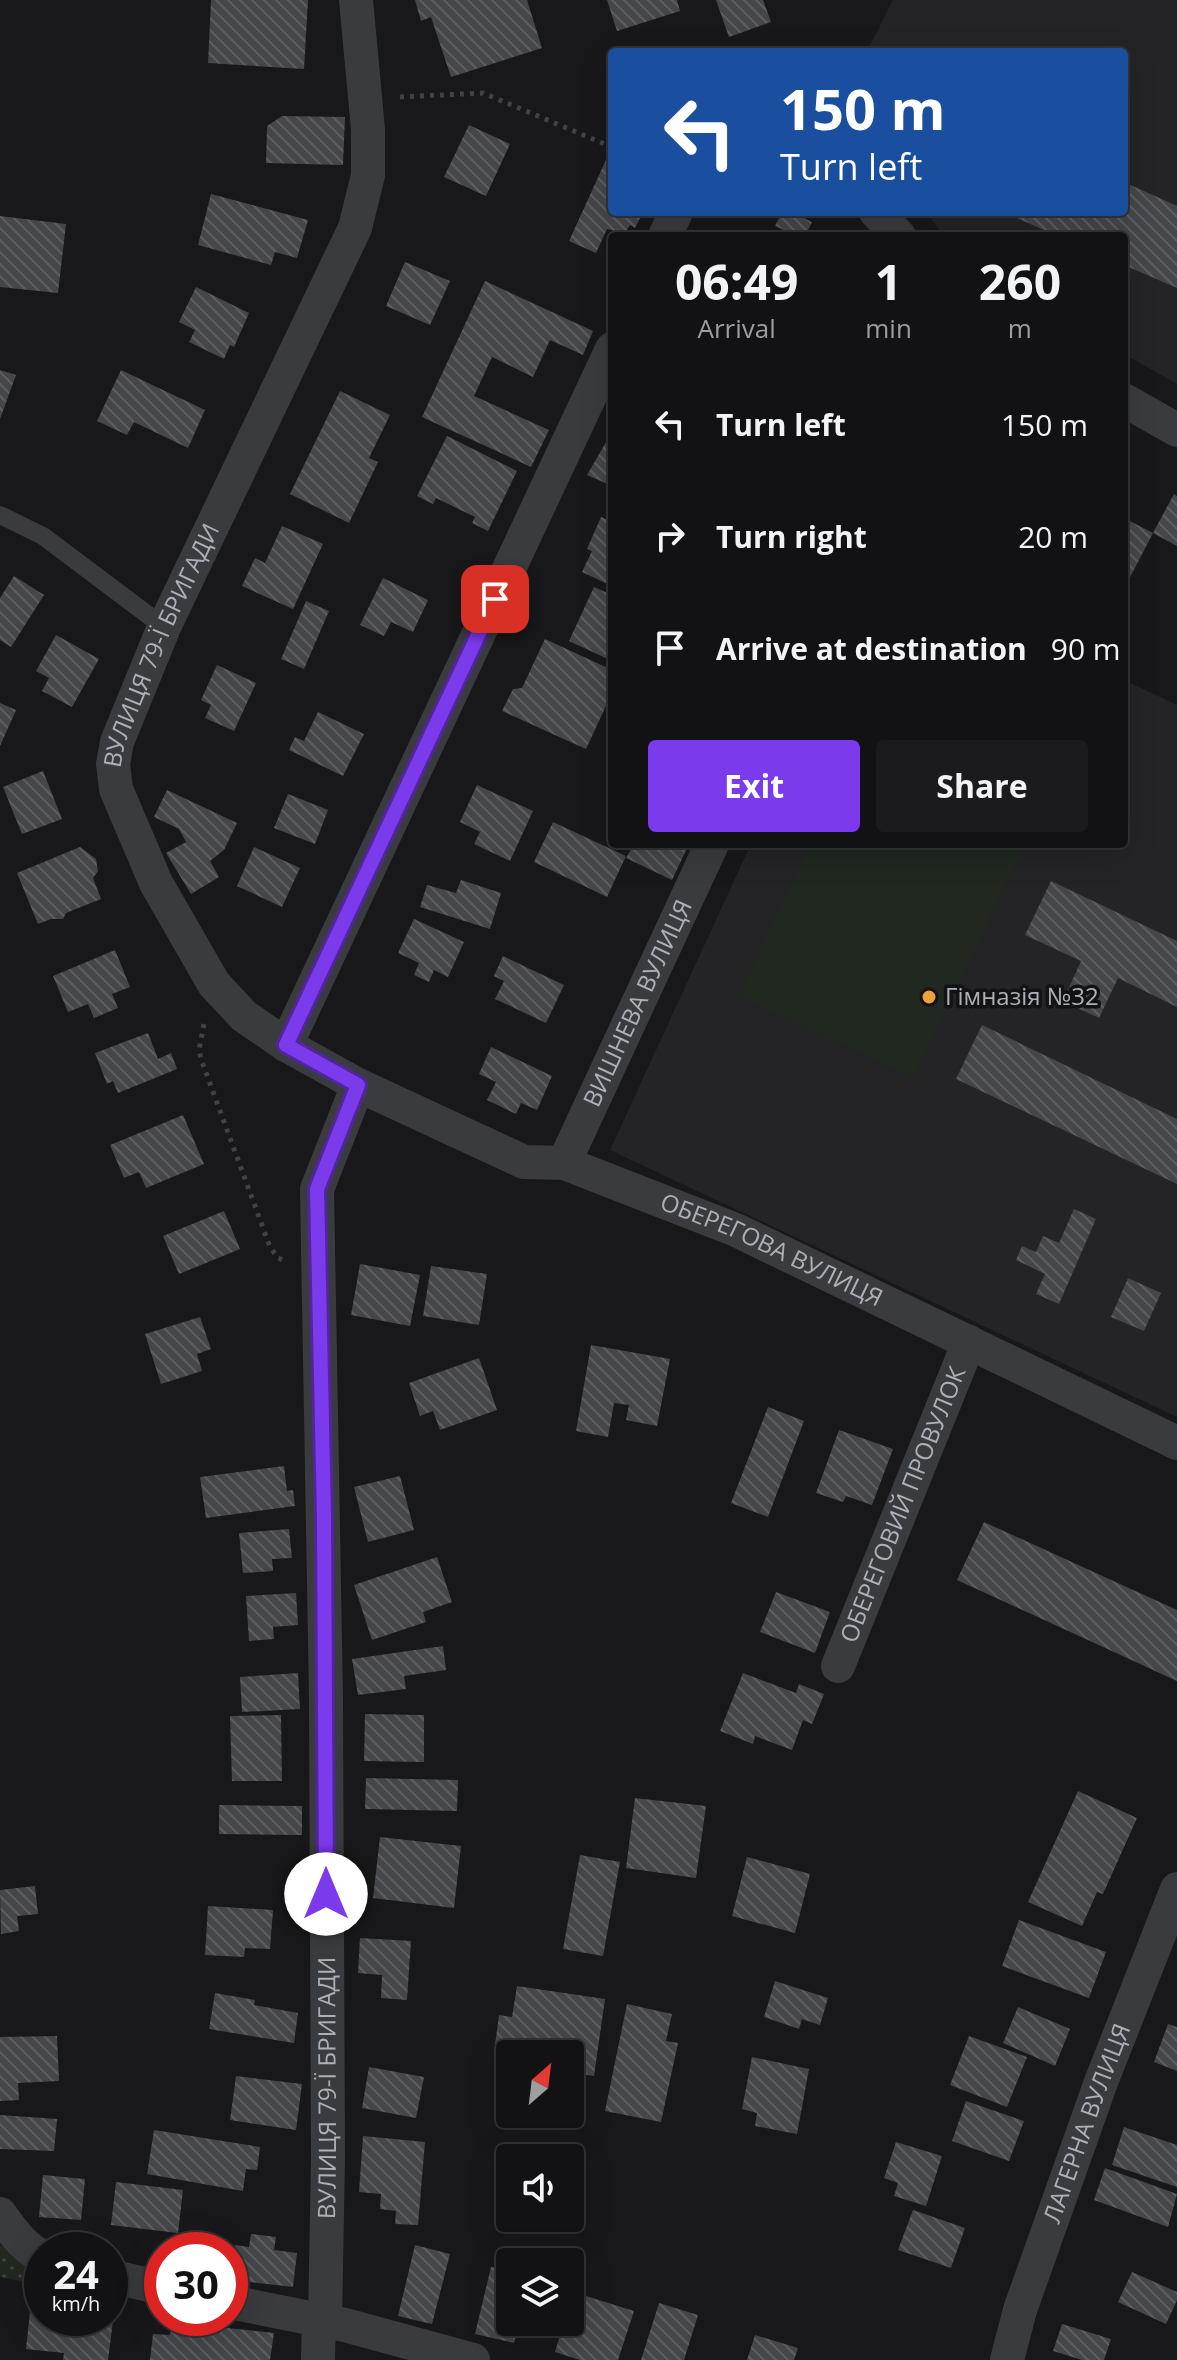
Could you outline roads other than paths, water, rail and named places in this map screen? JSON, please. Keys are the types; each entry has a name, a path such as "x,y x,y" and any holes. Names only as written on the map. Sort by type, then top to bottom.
{"street":[{"name":"ВУЛИЦЯ 79-Ї БРИГАДИ","path":"318,2360 328,2159 326,1697 317,1189 358,1085 286,1045 244,1016 214,984 156,883 116,789 113,764 117,742 164,627 355,228 368,175 356,0"},
{"path":"880,216 895,232"},
{"path":"286,1045 608,358"},
{"path":"1128,402 1177,430"},
{"name":"ВИШНЕВА ВУЛИЦЯ","path":"564,1163 710,848"},
{"name":"ОБЕРЕГОВА ВУЛИЦЯ","path":"358,1085 524,1162 564,1163 736,1230 1177,1443"},
{"name":"ОБЕРЕГОВИЙ ПРОВУЛОК","path":"838,1666 969,1342"},
{"name":"ЛАГЕРНА ВУЛИЦЯ","path":"1007,2360 1020,2310 1101,2082 1177,1889"},
{"path":"248,2306 345,2325 473,2360"}],"lane":[{"path":"0,515 43,536 164,627"}],"place":[{"name":"Гімназія №32","path":"929,997"}]}
